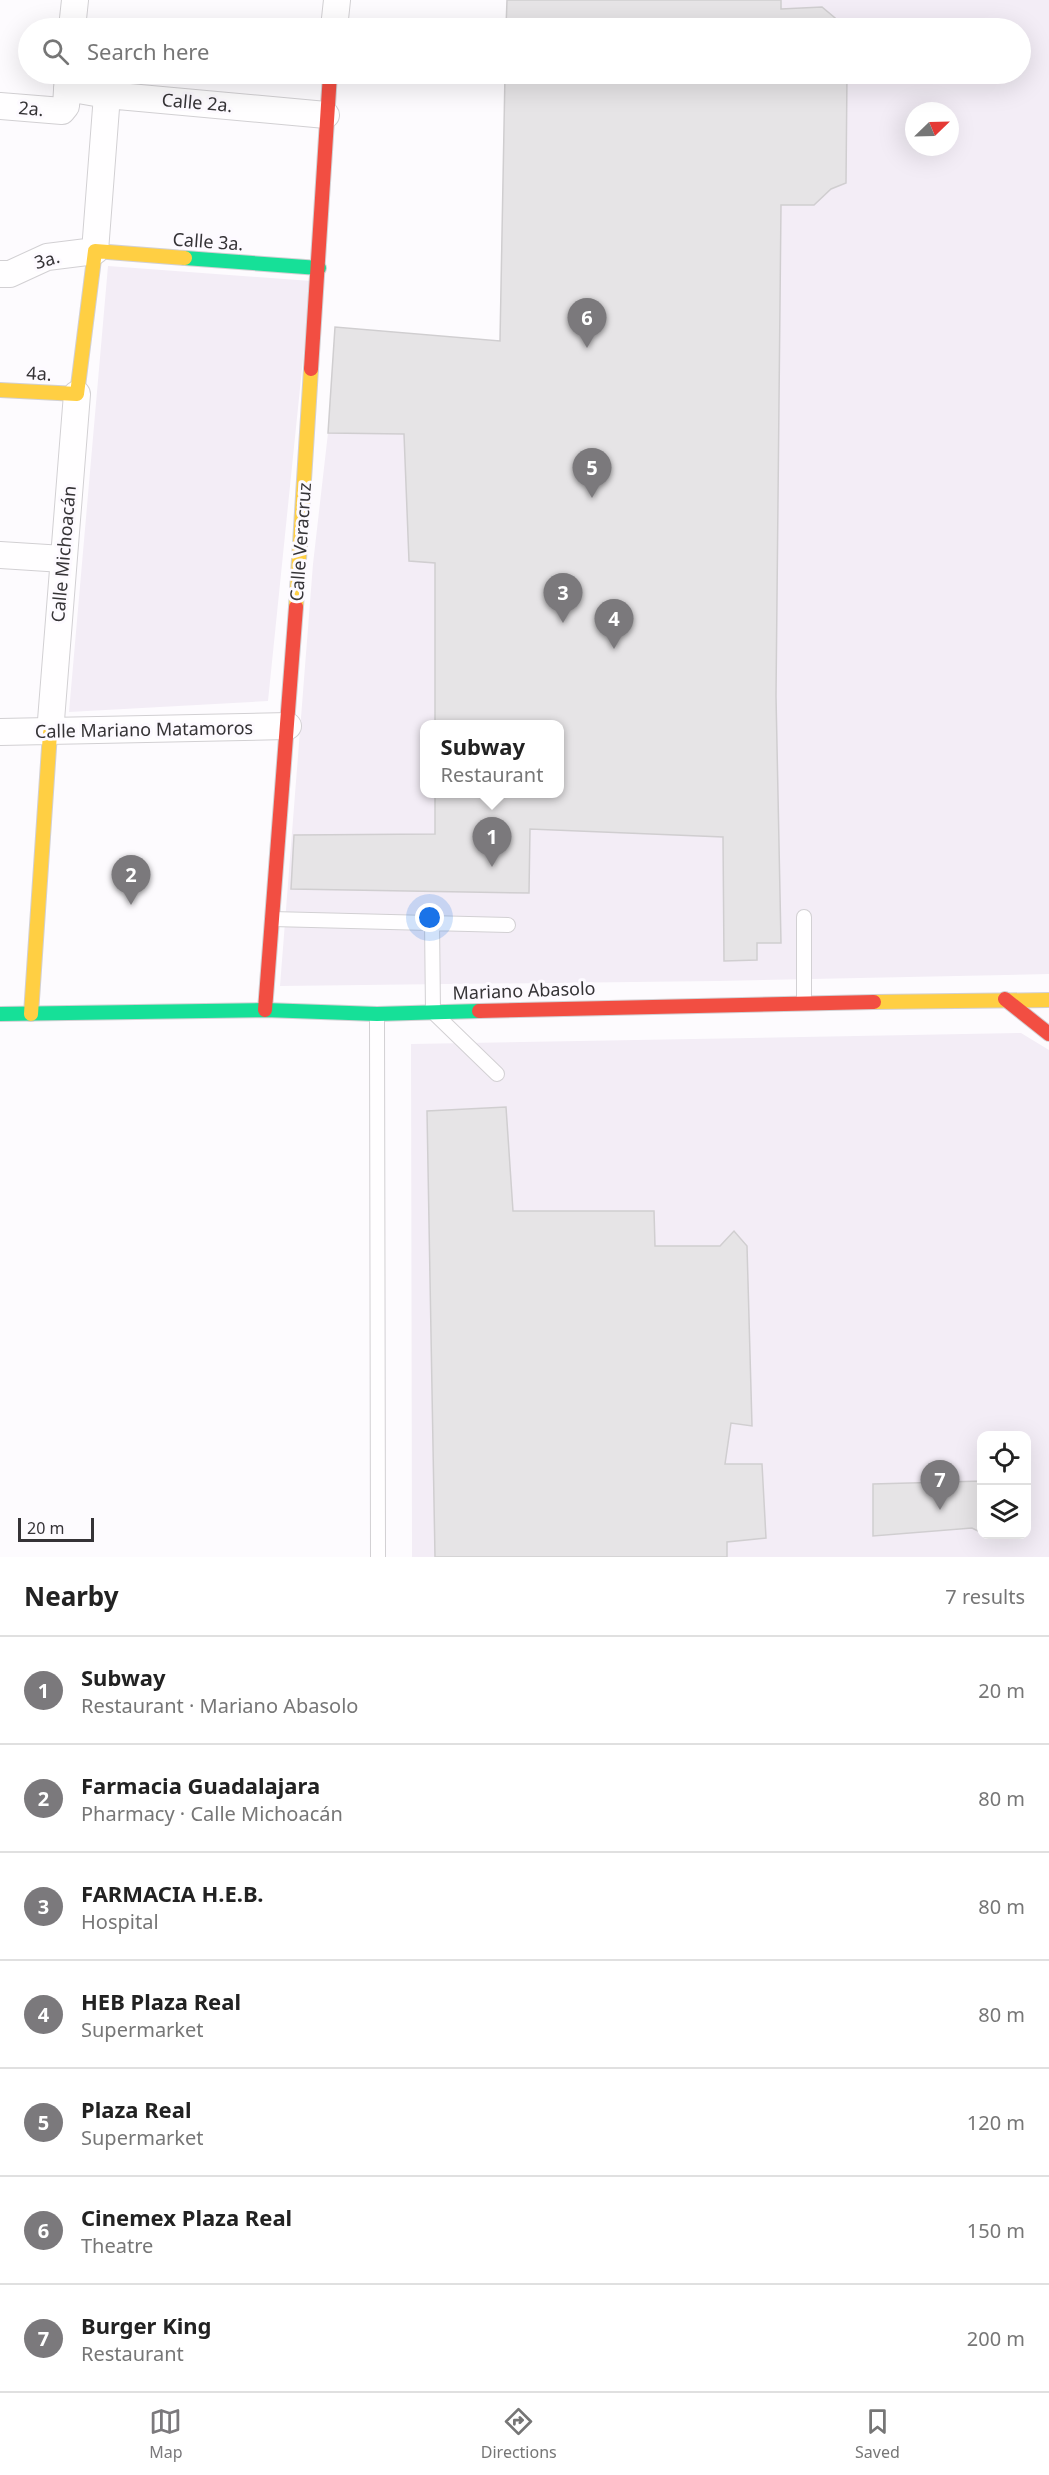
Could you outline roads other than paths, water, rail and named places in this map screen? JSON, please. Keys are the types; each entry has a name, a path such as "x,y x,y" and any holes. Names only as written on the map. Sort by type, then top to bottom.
{"street":[{"path":"73,18 75,0"},
{"path":"335,18 337,0"},
{"name":"Calle Veracruz","path":"265,1010 288,726 329,84"},
{"name":"Calle 2a.","path":"66,91 326,115"},
{"name":"2a.","path":"0,106 66,91"},
{"name":"Calle Michoacán","path":"31,1014 63,559 77,394 95,251 107,95"},
{"name":"Calle 3a.","path":"95,251 319,268"},
{"name":"3a.","path":"0,274 10,274 47,257 95,251"},
{"name":"4a.","path":"0,390 77,394"},
{"path":"0,555 63,559"},
{"name":"Calle Mariano Matamoros","path":"0,732 288,726"},
{"path":"1005,999 1049,1034"},
{"name":"Mariano Abasolo","path":"0,1014 265,1010 377,1014 804,1002 1049,1000"}],"lane":[{"path":"804,917 804,1002"},
{"path":"272,919 508,925"},
{"path":"432,922 433,1012 497,1074"},
{"path":"377,1014 378,1557"}],"place":[{"name":"Cinemex Plaza Real","path":"587,348"},
{"name":"Plaza Real","path":"592,498"},
{"name":"FARMACIA H.E.B.","path":"563,623"},
{"name":"HEB Plaza Real","path":"614,649"},
{"name":"Subway","path":"492,867"},
{"name":"Farmacia Guadalajara","path":"131,905"},
{"name":"Burger King","path":"940,1510"}]}
